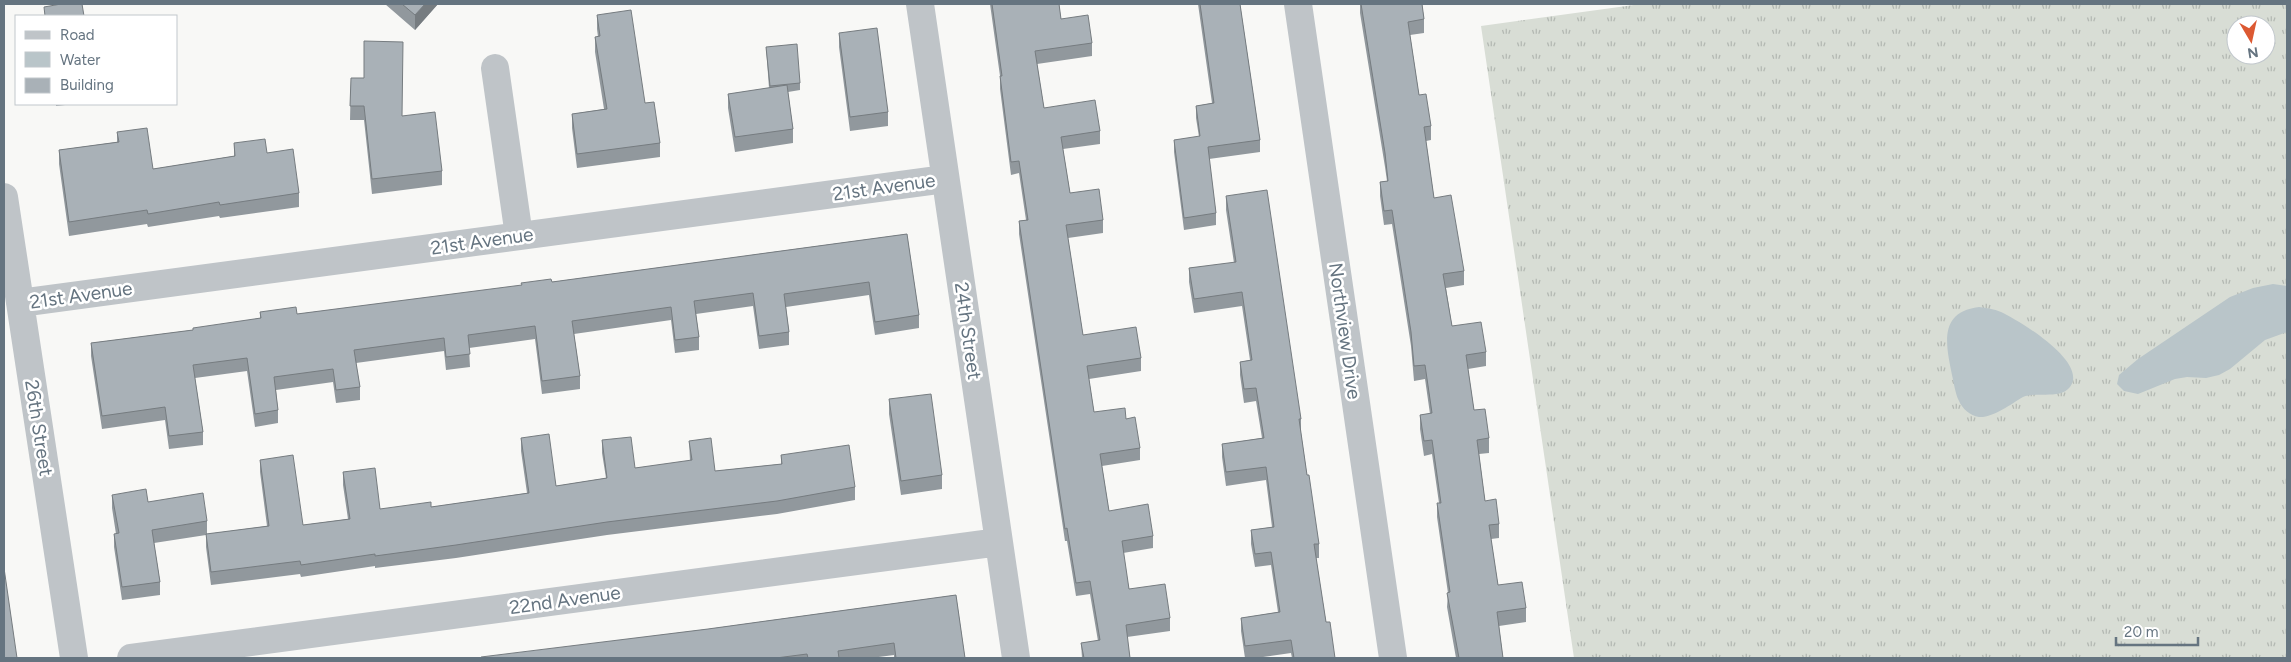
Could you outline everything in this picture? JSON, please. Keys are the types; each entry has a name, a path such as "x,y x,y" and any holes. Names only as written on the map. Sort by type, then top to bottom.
{"street":[{"name":"24th Street","path":"920,4 1016,658"},
{"name":"Northview Drive","path":"1298,4 1393,658"},
{"path":"495,68 519,236"},
{"name":"21st Avenue","path":"20,303 945,179"},
{"name":"26th Street","path":"4,197 74,658"},
{"name":"22nd Avenue","path":"131,658 999,542"}],"green space":[{"path":"1641,4 2287,4 2287,658 1574,658 1481,26"}],"water":[{"path":"2273,284 2287,286 2287,332 2265,340 2230,369 2219,375 2206,378 2187,377 2175,379 2138,394 2124,391 2117,384 2119,375 2138,359 2230,297 2253,288"},
{"path":"1979,307 2001,312 2049,343 2070,366 2073,377 2070,387 2060,393 2023,397 2002,410 1984,417 1972,415 1967,411 1960,404 1955,388 1948,352 1948,332 1951,323 1957,316 1966,310"}],"building":[{"path":"61,4 82,4 84,15 45,15 44,7"},
{"path":"402,4 425,4 415,15"},
{"path":"992,4 1059,4 1061,19 1088,15 1092,43 1035,51 1044,108 1095,100 1100,131 1061,137 1070,193 1099,189 1103,220 1066,225 1083,335 1136,327 1141,358 1087,366 1094,412 1125,408 1126,419 1135,417 1140,448 1100,454 1109,511 1148,504 1153,536 1122,541 1129,589 1165,584 1170,618 1126,625 1130,658 1084,658 1081,643 1100,640 1090,581 1076,583 1067,528 1065,529 1019,221 1028,220 1019,161 1011,162"},
{"path":"1200,4 1240,4 1260,140 1208,147 1216,213 1184,218 1174,140 1200,136 1196,106 1214,103"},
{"path":"1361,4 1422,4 1424,19 1408,22 1419,95 1426,94 1431,126 1424,127 1434,198 1451,195 1464,271 1443,274 1452,326 1481,322 1486,352 1466,355 1474,410 1485,409 1489,438 1477,440 1485,501 1496,499 1499,524 1489,525 1498,585 1522,582 1526,608 1497,612 1503,658 1459,658 1447,593 1450,592 1437,503 1441,503 1432,440 1424,441 1420,415 1432,413 1425,365 1414,366 1411,332 1392,210 1384,211 1380,182 1388,181 1385,153"},
{"path":"631,10 645,103 654,102 660,143 577,154 572,114 607,109 595,37 600,36 597,15"},
{"path":"877,28 888,112 850,117 839,33"},
{"path":"364,41 403,42 402,116 435,112 442,171 372,179 364,106 350,106 351,78 364,78"},
{"path":"797,44 800,83 770,86 766,47"},
{"path":"787,85 793,129 735,137 728,94"},
{"path":"147,128 153,169 235,156 234,143 265,139 267,153 293,149 299,193 220,205 219,202 148,214 147,210 69,222 59,150 119,142 117,132"},
{"path":"1267,190 1301,419 1299,419 1307,475 1309,475 1319,544 1314,544 1326,622 1330,622 1335,658 1294,658 1291,640 1245,646 1241,618 1280,612 1271,552 1255,554 1251,530 1274,527 1266,467 1226,472 1222,444 1264,438 1256,388 1244,389 1240,362 1252,360 1242,292 1194,299 1189,268 1236,262 1226,196"},
{"path":"907,234 919,315 875,322 869,282 784,294 789,332 759,336 753,293 694,301 699,337 675,340 671,307 572,321 580,376 542,381 535,326 468,335 470,354 446,357 444,338 354,350 360,387 336,390 333,369 274,377 278,410 255,414 247,358 193,365 203,432 169,436 165,407 102,416 91,343 193,330 193,328 261,318 260,312 296,307 297,314 522,285 521,283 551,279 552,282"},
{"path":"931,394 942,475 901,481 889,399"},
{"path":"549,434 556,486 607,478 602,440 631,437 635,468 692,460 689,441 711,438 715,471 782,464 781,455 849,445 855,487 777,501 607,522 375,556 375,554 301,565 300,561 211,572 206,534 269,526 260,460 293,455 303,525 350,519 343,472 375,468 380,509 431,502 431,507 529,493 521,438"},
{"path":"146,489 148,502 203,493 207,521 152,530 160,582 122,587 114,534 119,533 112,495"},
{"path":"4,568 17,658 4,658"},
{"path":"956,595 965,658 896,658 894,643 838,651 839,658 808,658 807,654 776,658 481,658 708,629"}]}
